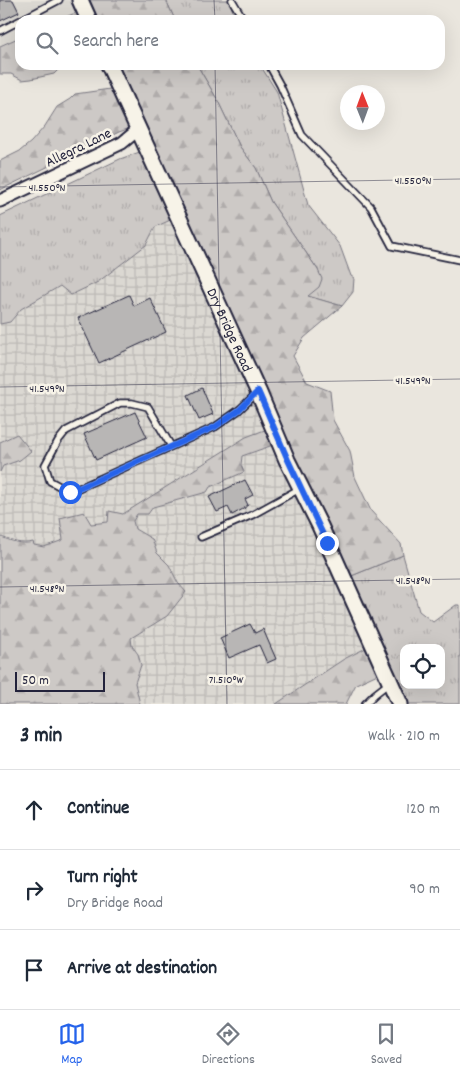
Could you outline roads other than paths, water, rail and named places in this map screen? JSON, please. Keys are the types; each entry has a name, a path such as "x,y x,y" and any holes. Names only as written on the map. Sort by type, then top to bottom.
{"street":[{"path":"80,0 87,15"},
{"name":"Dry Bridge Road","path":"111,70 400,704"},
{"name":"Allegra Lane","path":"0,201 122,143 139,129"}],"lane":[{"path":"42,0 45,7"},
{"path":"30,15 58,0"},
{"path":"232,0 241,15"},
{"path":"0,31 15,23"},
{"path":"272,70 302,135 371,208 392,246 460,260"},
{"path":"171,446 148,408 132,403 120,403 66,431 58,441 45,465 50,481 70,492 215,427 239,410 258,391"},
{"path":"201,537 252,515 301,488"},
{"path":"365,704 391,682"}]}
